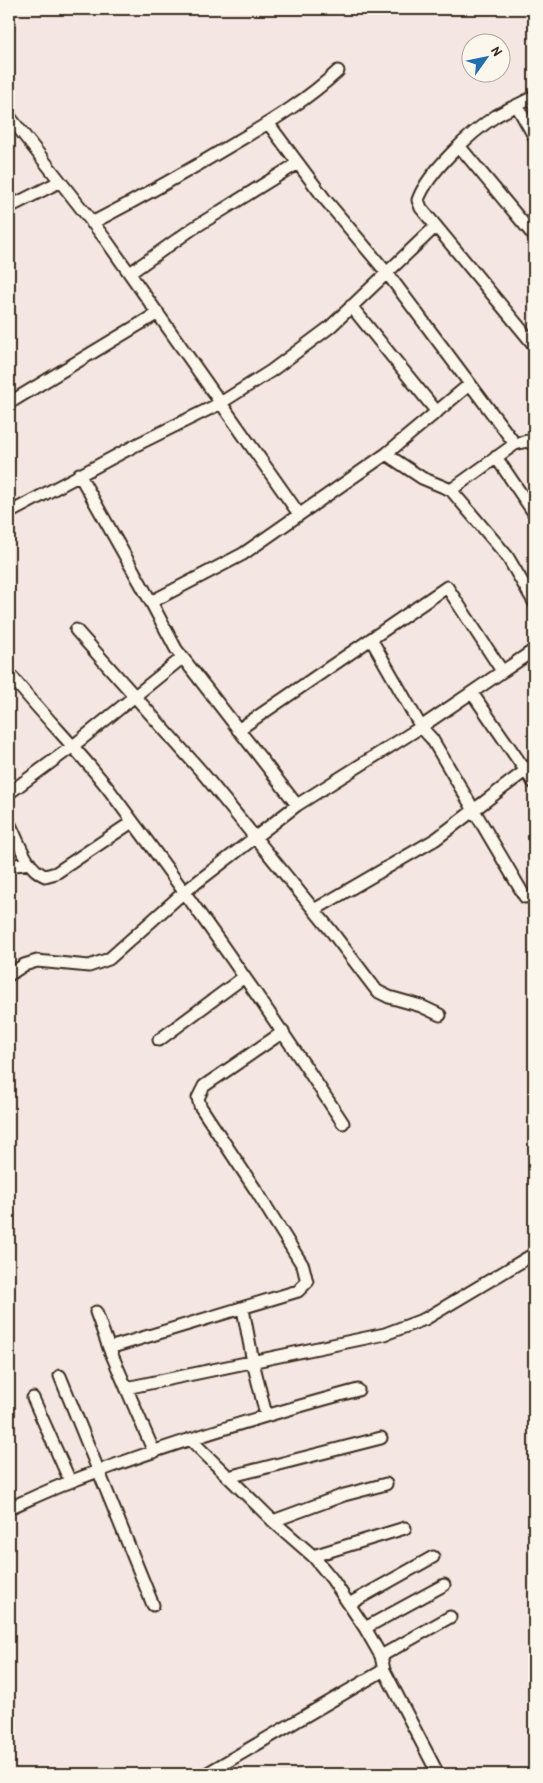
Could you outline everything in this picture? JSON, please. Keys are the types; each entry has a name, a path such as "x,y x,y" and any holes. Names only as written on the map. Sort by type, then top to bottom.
{"street":[{"path":"92,223 175,179 268,123 310,96 338,71"},
{"path":"534,97 496,116 460,147 431,177 422,189 418,200 421,208 534,344"},
{"path":"517,106 534,136"},
{"path":"9,116 130,273 219,404 299,514"},
{"path":"268,123 387,273 515,444"},
{"path":"9,136 21,131"},
{"path":"460,147 534,236"},
{"path":"130,273 192,229 298,163"},
{"path":"9,207 59,182"},
{"path":"9,513 80,474 219,404 295,354 330,327 436,226"},
{"path":"351,306 438,412"},
{"path":"9,403 158,312"},
{"path":"151,602 243,554 386,454 470,384"},
{"path":"451,490 515,444 527,441 534,446"},
{"path":"386,454 422,478 451,490 507,556 534,602"},
{"path":"496,457 534,513"},
{"path":"80,474 182,658 297,805"},
{"path":"238,730 447,587 502,671"},
{"path":"76,630 202,771 377,991 389,997 421,1006 440,1015"},
{"path":"371,639 421,727 432,739 525,898"},
{"path":"9,975 24,965 37,961 89,966 109,959 183,893 297,805 421,727 534,650"},
{"path":"9,793 73,746 182,658"},
{"path":"9,673 39,712 73,746 132,822 283,1032 343,1123"},
{"path":"472,693 530,767 534,783"},
{"path":"314,910 436,838 530,767"},
{"path":"9,823 29,863 37,873 50,876 132,822"},
{"path":"9,866 29,863"},
{"path":"159,1040 244,977"},
{"path":"109,1348 243,1309 298,1290 307,1282 306,1274 257,1192 200,1106 198,1098 204,1086 283,1032"},
{"path":"126,1388 384,1334 425,1319 534,1254"},
{"path":"243,1309 266,1415"},
{"path":"96,1312 109,1348 154,1452"},
{"path":"60,1376 153,1605"},
{"path":"9,1508 70,1481 190,1439 266,1415 358,1390"},
{"path":"33,1398 70,1481"},
{"path":"228,1478 381,1438"},
{"path":"190,1439 273,1521 314,1556 349,1604 381,1656 384,1670 438,1774"},
{"path":"273,1521 344,1495 386,1484"},
{"path":"314,1556 405,1528"},
{"path":"349,1604 433,1557"},
{"path":"365,1628 444,1585"},
{"path":"381,1656 450,1616"},
{"path":"206,1774 384,1670"}]}
